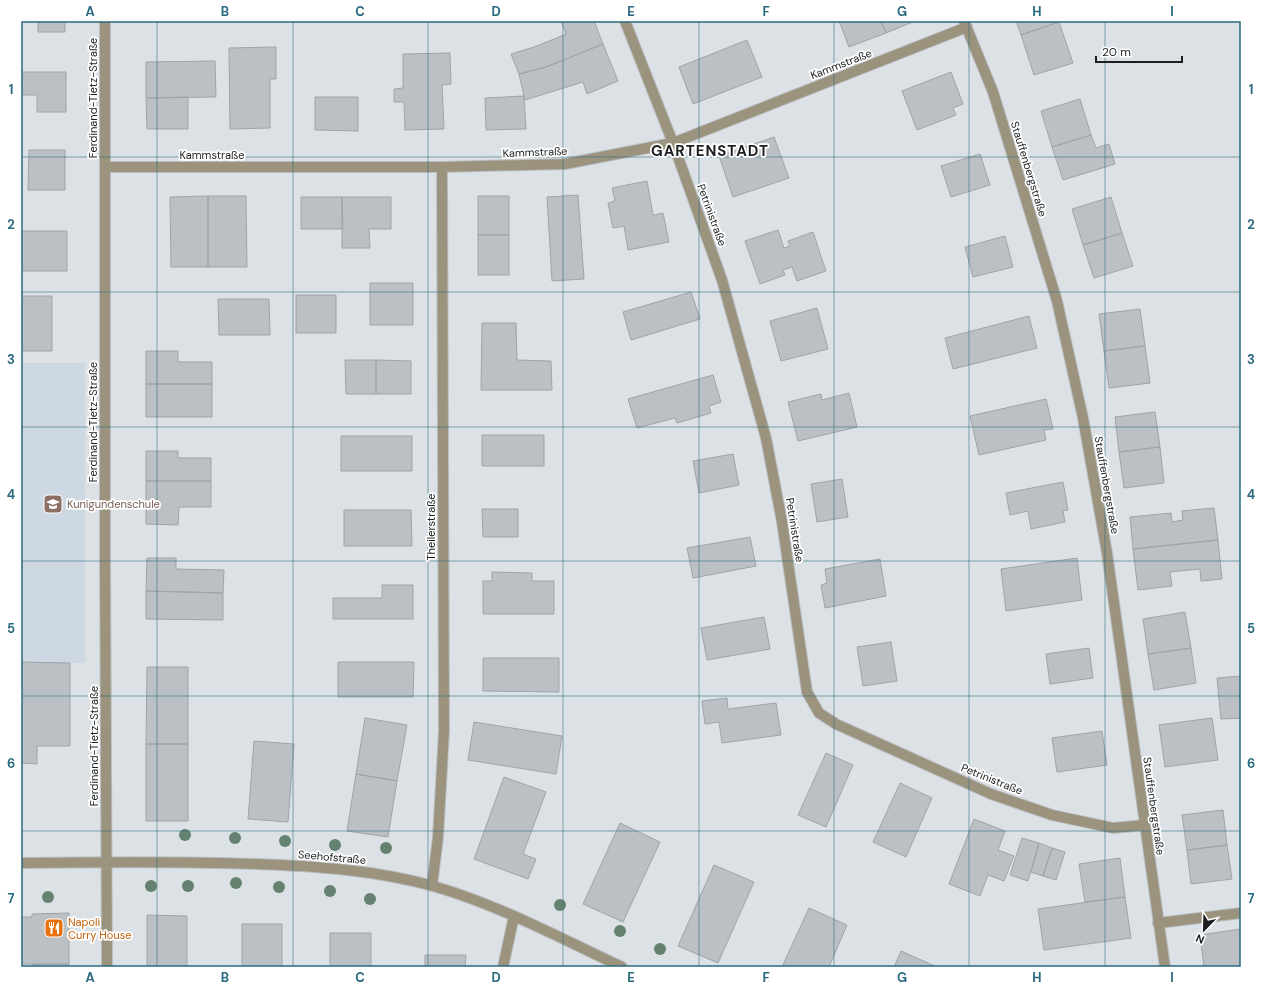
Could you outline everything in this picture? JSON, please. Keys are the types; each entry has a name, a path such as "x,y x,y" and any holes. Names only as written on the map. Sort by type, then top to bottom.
{"street":[{"name":"Ferdinand-Tietz-Straße","path":"105,21 107,967"},
{"name":"Petrinistraße","path":"625,21 673,142 722,280 766,438 782,522 807,692 819,713 836,724 991,794 1052,815 1113,828 1145,825"},
{"name":"Kammstraße","path":"105,167 442,167 565,164 673,142 966,24"},
{"name":"Stauffenbergstraße","path":"966,24 993,92 1057,301 1082,411 1107,553 1165,967"},
{"name":"Theilerstraße","path":"432,886 438,837 444,731 442,167"},
{"name":"Seehofstraße","path":"21,863 205,862 312,866 370,872 432,886 474,899 514,916 622,967"},
{"path":"1158,923 1241,913"},
{"path":"503,967 514,916"}],"shaded area":[{"name":"Kunigundenschule","path":"21,363 85,363 85,663 70,663 70,746 37,746 37,764 21,763"}],"building":[{"path":"38,21 65,21 65,32 38,32"},
{"path":"561,21 594,21 603,44 546,67 519,74 511,54 537,46 566,34"},
{"path":"839,21 881,21 886,33 849,47"},
{"path":"881,21 915,21 886,33"},
{"path":"1016,21 1059,21 1059,22 1021,35"},
{"path":"1059,22 1073,63 1034,75 1021,35"},
{"path":"747,40 762,77 693,104 679,67"},
{"path":"603,44 618,81 587,94 583,82 525,100 519,74 546,67"},
{"path":"276,47 276,79 270,79 270,128 230,129 229,48"},
{"path":"450,53 451,84 442,85 444,129 405,130 404,102 394,102 394,89 403,88 403,54"},
{"path":"215,61 216,97 146,98 146,62"},
{"path":"21,72 66,72 66,112 37,112 37,95 21,95"},
{"path":"951,72 963,104 953,108 956,115 917,130 902,91"},
{"path":"524,96 526,129 486,130 485,98"},
{"path":"188,97 188,129 147,129 146,98"},
{"path":"315,97 358,97 358,131 315,130"},
{"path":"1080,99 1091,135 1052,147 1041,111"},
{"path":"1091,135 1096,148 1109,144 1115,164 1063,180 1052,147"},
{"path":"774,137 789,178 733,197 719,156"},
{"path":"29,150 65,150 65,190 28,190"},
{"path":"980,154 990,185 951,197 941,166"},
{"path":"647,181 653,215 663,213 669,242 628,250 624,226 613,228 608,203 615,201 612,188"},
{"path":"578,195 584,279 552,281 547,197"},
{"path":"208,196 246,196 247,267 208,267"},
{"path":"208,196 208,267 171,267 170,197"},
{"path":"478,196 509,196 509,235 478,235"},
{"path":"301,197 342,197 343,229 301,229"},
{"path":"342,197 391,197 391,229 369,229 370,248 342,248"},
{"path":"1111,197 1122,233 1083,245 1072,209"},
{"path":"778,230 784,248 790,246 788,241 813,232 826,271 797,281 792,267 783,270 785,275 760,284 745,241"},
{"path":"21,231 67,231 67,271 21,271"},
{"path":"1122,233 1133,266 1094,278 1083,245"},
{"path":"478,235 509,235 509,275 478,275"},
{"path":"1005,236 1013,267 973,277 965,247"},
{"path":"370,283 413,283 413,325 370,325"},
{"path":"691,292 700,319 631,340 623,312"},
{"path":"296,295 336,295 336,333 296,333"},
{"path":"21,296 52,296 52,351 21,351"},
{"path":"218,299 269,299 270,335 219,335"},
{"path":"817,308 828,349 781,361 770,321"},
{"path":"1140,309 1145,346 1104,351 1099,314"},
{"path":"1029,316 1037,348 953,369 945,338"},
{"path":"482,323 516,323 517,360 551,361 552,390 481,390"},
{"path":"1145,346 1150,383 1109,388 1104,351"},
{"path":"146,351 178,351 178,362 212,362 212,384 146,384"},
{"path":"345,360 376,360 376,394 346,394"},
{"path":"376,360 411,361 411,394 376,394"},
{"path":"713,375 721,402 709,406 711,413 677,423 675,418 637,428 628,399"},
{"path":"146,384 212,384 212,417 146,417"},
{"path":"849,393 857,427 798,441 788,402 821,394 822,400"},
{"path":"1046,399 1053,429 1044,430 1046,440 979,455 970,416"},
{"path":"1155,412 1160,447 1119,452 1115,417"},
{"path":"482,435 544,435 544,466 482,466"},
{"path":"341,436 412,436 412,471 341,471"},
{"path":"1160,447 1164,483 1124,488 1119,452"},
{"path":"146,451 178,451 178,458 211,458 211,481 146,481"},
{"path":"733,454 739,485 699,493 693,461"},
{"path":"842,479 848,517 817,522 811,484"},
{"path":"146,481 211,481 211,507 179,507 178,525 146,524"},
{"path":"1063,482 1068,510 1063,511 1065,522 1031,529 1028,511 1010,515 1006,493"},
{"path":"1214,508 1218,540 1133,549 1130,517 1171,513 1172,522 1183,520 1182,511"},
{"path":"482,509 518,509 518,537 483,537"},
{"path":"344,510 411,510 412,546 344,546"},
{"path":"750,537 756,566 693,578 687,548"},
{"path":"1218,540 1222,579 1201,581 1200,569 1170,572 1172,586 1138,590 1133,549"},
{"path":"147,558 176,558 176,569 224,570 223,593 146,591"},
{"path":"1077,558 1082,600 1006,611 1001,569"},
{"path":"880,559 886,596 825,608 821,585 827,583 825,569"},
{"path":"492,572 532,573 532,581 554,581 554,614 483,614 483,581 492,581"},
{"path":"382,585 413,585 413,619 333,619 333,598 382,598"},
{"path":"146,591 223,593 223,620 146,619"},
{"path":"1185,612 1191,648 1148,654 1143,619"},
{"path":"764,617 770,649 707,660 701,628"},
{"path":"891,642 897,681 863,686 857,647"},
{"path":"1089,648 1093,678 1050,684 1046,654"},
{"path":"1191,648 1196,683 1154,690 1148,654"},
{"path":"483,658 559,658 559,692 483,691"},
{"path":"21,662 70,663 70,746 37,746 37,764 21,763"},
{"path":"338,662 414,662 413,697 338,697"},
{"path":"147,667 188,667 188,744 146,744"},
{"path":"1241,676 1241,718 1221,719 1217,678"},
{"path":"727,698 728,709 776,703 781,735 722,743 719,722 705,724 702,701"},
{"path":"365,718 407,725 397,781 356,774"},
{"path":"1212,718 1218,760 1165,767 1159,725"},
{"path":"474,722 562,736 556,774 468,760"},
{"path":"1102,731 1107,765 1057,772 1052,738"},
{"path":"254,741 294,744 288,822 248,819"},
{"path":"146,744 188,744 188,821 146,821"},
{"path":"826,753 853,765 826,827 798,815"},
{"path":"356,774 397,781 388,837 347,831"},
{"path":"504,777 546,792 523,854 536,859 528,879 474,859"},
{"path":"900,783 932,798 906,857 873,842"},
{"path":"1223,810 1227,845 1187,850 1182,815"},
{"path":"974,819 1005,831 998,850 1014,856 1004,881 988,875 980,896 949,884"},
{"path":"620,823 660,842 623,922 583,904"},
{"path":"1022,838 1039,843 1028,881 1010,875"},
{"path":"1039,843 1052,848 1043,876 1031,872"},
{"path":"1227,845 1232,879 1191,884 1187,850"},
{"path":"1052,848 1065,852 1056,880 1043,876"},
{"path":"1120,858 1125,897 1085,902 1079,864"},
{"path":"714,865 754,882 718,963 678,946"},
{"path":"1125,897 1131,938 1044,950 1038,909"},
{"path":"809,908 847,925 829,967 782,967"},
{"path":"69,913 69,964 21,964 21,917 32,917 32,914"},
{"path":"147,915 187,916 187,967 147,967"},
{"path":"242,924 282,924 282,967 242,967"},
{"path":"1241,929 1241,967 1204,967 1200,935"},
{"path":"330,933 371,933 371,967 330,967"},
{"path":"901,951 937,967 894,967"},
{"path":"425,955 466,955 465,967 425,967"},
{"path":"32,964 69,964 69,967 32,967"}],"place":[{"name":"Kunigundenschule","path":"53,504"},
{"name":"Napoli Curry House","path":"54,928"}],"district":[{"name":"GARTENSTADT","path":"710,151"}]}
